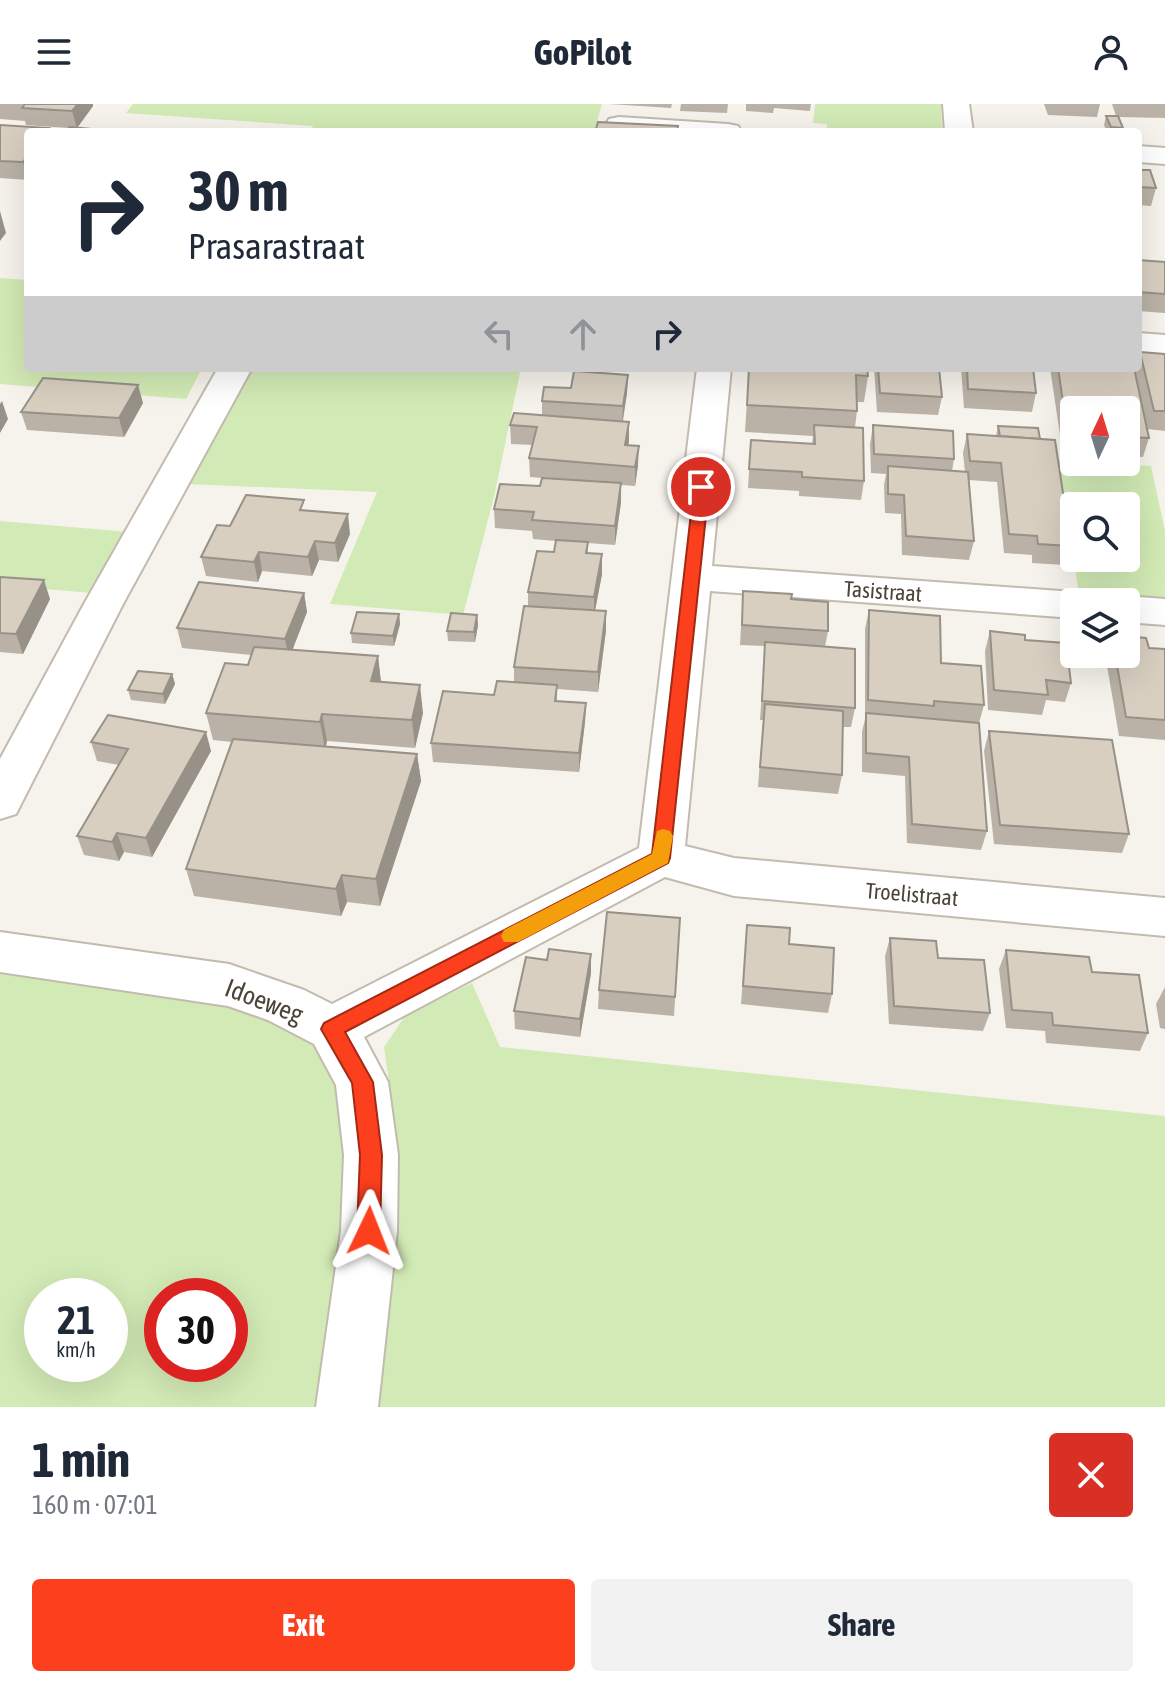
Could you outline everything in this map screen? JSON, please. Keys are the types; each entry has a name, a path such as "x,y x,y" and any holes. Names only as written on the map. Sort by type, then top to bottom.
{"street":[{"path":"956,104 959,128"},
{"path":"616,125 664,128"},
{"path":"1142,154 1165,156"},
{"path":"1142,343 1165,345"},
{"path":"0,802 76,656 233,372"},
{"path":"332,1029 661,858 714,372"},
{"name":"Tasistraat","path":"692,577 1060,604"},
{"path":"1140,610 1165,612"},
{"name":"Troelistraat","path":"661,858 734,877 1165,917"},
{"name":"Idoeweg","path":"0,952 229,985 286,1005 332,1029 362,1082 371,1155 369,1231 347,1407"}],"green space":[{"path":"133,104 602,104 595,128 312,128 126,113"},
{"path":"815,104 941,104 942,128 826,128 827,124 813,123"},
{"path":"0,278 24,280 24,372 200,372 186,399 0,384"},
{"path":"247,372 520,372 494,497 463,615 330,604 377,492 187,484"},
{"path":"1140,465 1151,466 1165,531 1165,606 1140,604 1140,588 1078,588 1076,572 1140,572 1140,492 1063,492 1061,476 1140,476"},
{"path":"0,521 129,532 92,593 0,585"},
{"path":"0,971 189,995 269,1016 310,1042 334,1076 348,1126 348,1210 323,1407 0,1407"},
{"path":"472,983 500,1047 1165,1116 1165,1407 374,1407 392,1224 393,1110 384,1047 405,1016"}],"building":[{"path":"25,104 78,104 72,111 22,108"},
{"path":"1106,116 1118,116 1123,128 1111,127"},
{"path":"598,122 678,126 678,128 596,128"},
{"path":"0,125 49,128 24,128 23,162 0,161"},
{"path":"1142,170 1150,170 1156,188 1142,187"},
{"path":"1142,260 1165,262 1165,294 1142,292"},
{"path":"1142,352 1165,354 1165,411 1154,411"},
{"path":"574,372 628,375 623,406 542,401 544,387 571,388"},
{"path":"749,372 868,372 868,376 856,375 857,411 747,405"},
{"path":"878,372 939,372 942,397 880,393"},
{"path":"967,372 1033,372 1036,393 968,389"},
{"path":"1059,372 1135,372 1149,438 1140,438 1140,396 1062,396"},
{"path":"43,378 138,385 119,418 21,412"},
{"path":"514,413 629,422 625,445 639,446 635,467 529,458 537,427 510,425"},
{"path":"814,425 863,428 864,481 802,477 802,472 749,469 751,440 815,444"},
{"path":"873,425 953,431 954,459 874,454"},
{"path":"998,426 1038,428 1040,439 1000,436"},
{"path":"967,434 1055,440 1063,492 1060,492 1060,545 1038,544 1037,536 1009,534 1001,463 970,461"},
{"path":"888,466 968,472 974,541 906,536 904,495 888,494"},
{"path":"542,478 621,483 615,526 532,520 534,512 494,509 500,484 540,486"},
{"path":"246,495 304,500 300,510 348,514 335,543 315,541 308,557 259,552 254,562 201,557 217,525 230,526"},
{"path":"556,540 588,542 586,553 602,554 594,597 528,592 537,551 554,552"},
{"path":"0,577 44,580 16,634 0,633"},
{"path":"199,582 304,593 285,639 177,628"},
{"path":"743,591 792,594 791,599 828,602 828,631 742,625"},
{"path":"524,606 606,611 598,672 514,667"},
{"path":"869,610 940,616 941,663 981,666 984,705 934,701 934,706 868,700"},
{"path":"357,612 399,614 393,636 351,633"},
{"path":"451,613 477,615 474,632 447,631"},
{"path":"990,631 1025,635 1025,640 1060,643 1060,668 1069,668 1071,683 1046,680 1048,695 994,690"},
{"path":"1140,637 1146,638 1149,648 1165,649 1165,720 1126,717 1117,668 1140,668"},
{"path":"765,642 855,649 855,708 762,701"},
{"path":"254,647 378,656 371,681 420,685 412,720 322,714 320,722 206,713 225,663 248,665"},
{"path":"138,671 172,674 163,694 128,690"},
{"path":"497,681 557,685 555,701 586,703 579,753 431,743 443,691 494,695"},
{"path":"765,704 843,711 842,775 760,767"},
{"path":"866,713 979,723 987,831 912,824 909,757 866,753"},
{"path":"108,715 206,732 146,838 117,833 112,842 77,836 128,749 91,742"},
{"path":"989,731 1112,740 1129,834 1000,825"},
{"path":"233,739 417,754 376,879 342,875 336,889 186,869"},
{"path":"607,912 680,918 675,997 599,990"},
{"path":"747,925 790,928 789,944 834,948 832,994 743,986"},
{"path":"890,938 936,941 938,958 984,960 990,1013 894,1006"},
{"path":"549,949 591,954 580,1019 514,1011 526,957 547,960"},
{"path":"1006,950 1089,957 1092,972 1139,975 1148,1033 1053,1025 1052,1013 1012,1010"}],"slow traffic":[{"path":"511,936 661,858 663,836"}],"route":[{"path":"369,1231 371,1155 362,1082 332,1029 661,858 701,487"}]}
